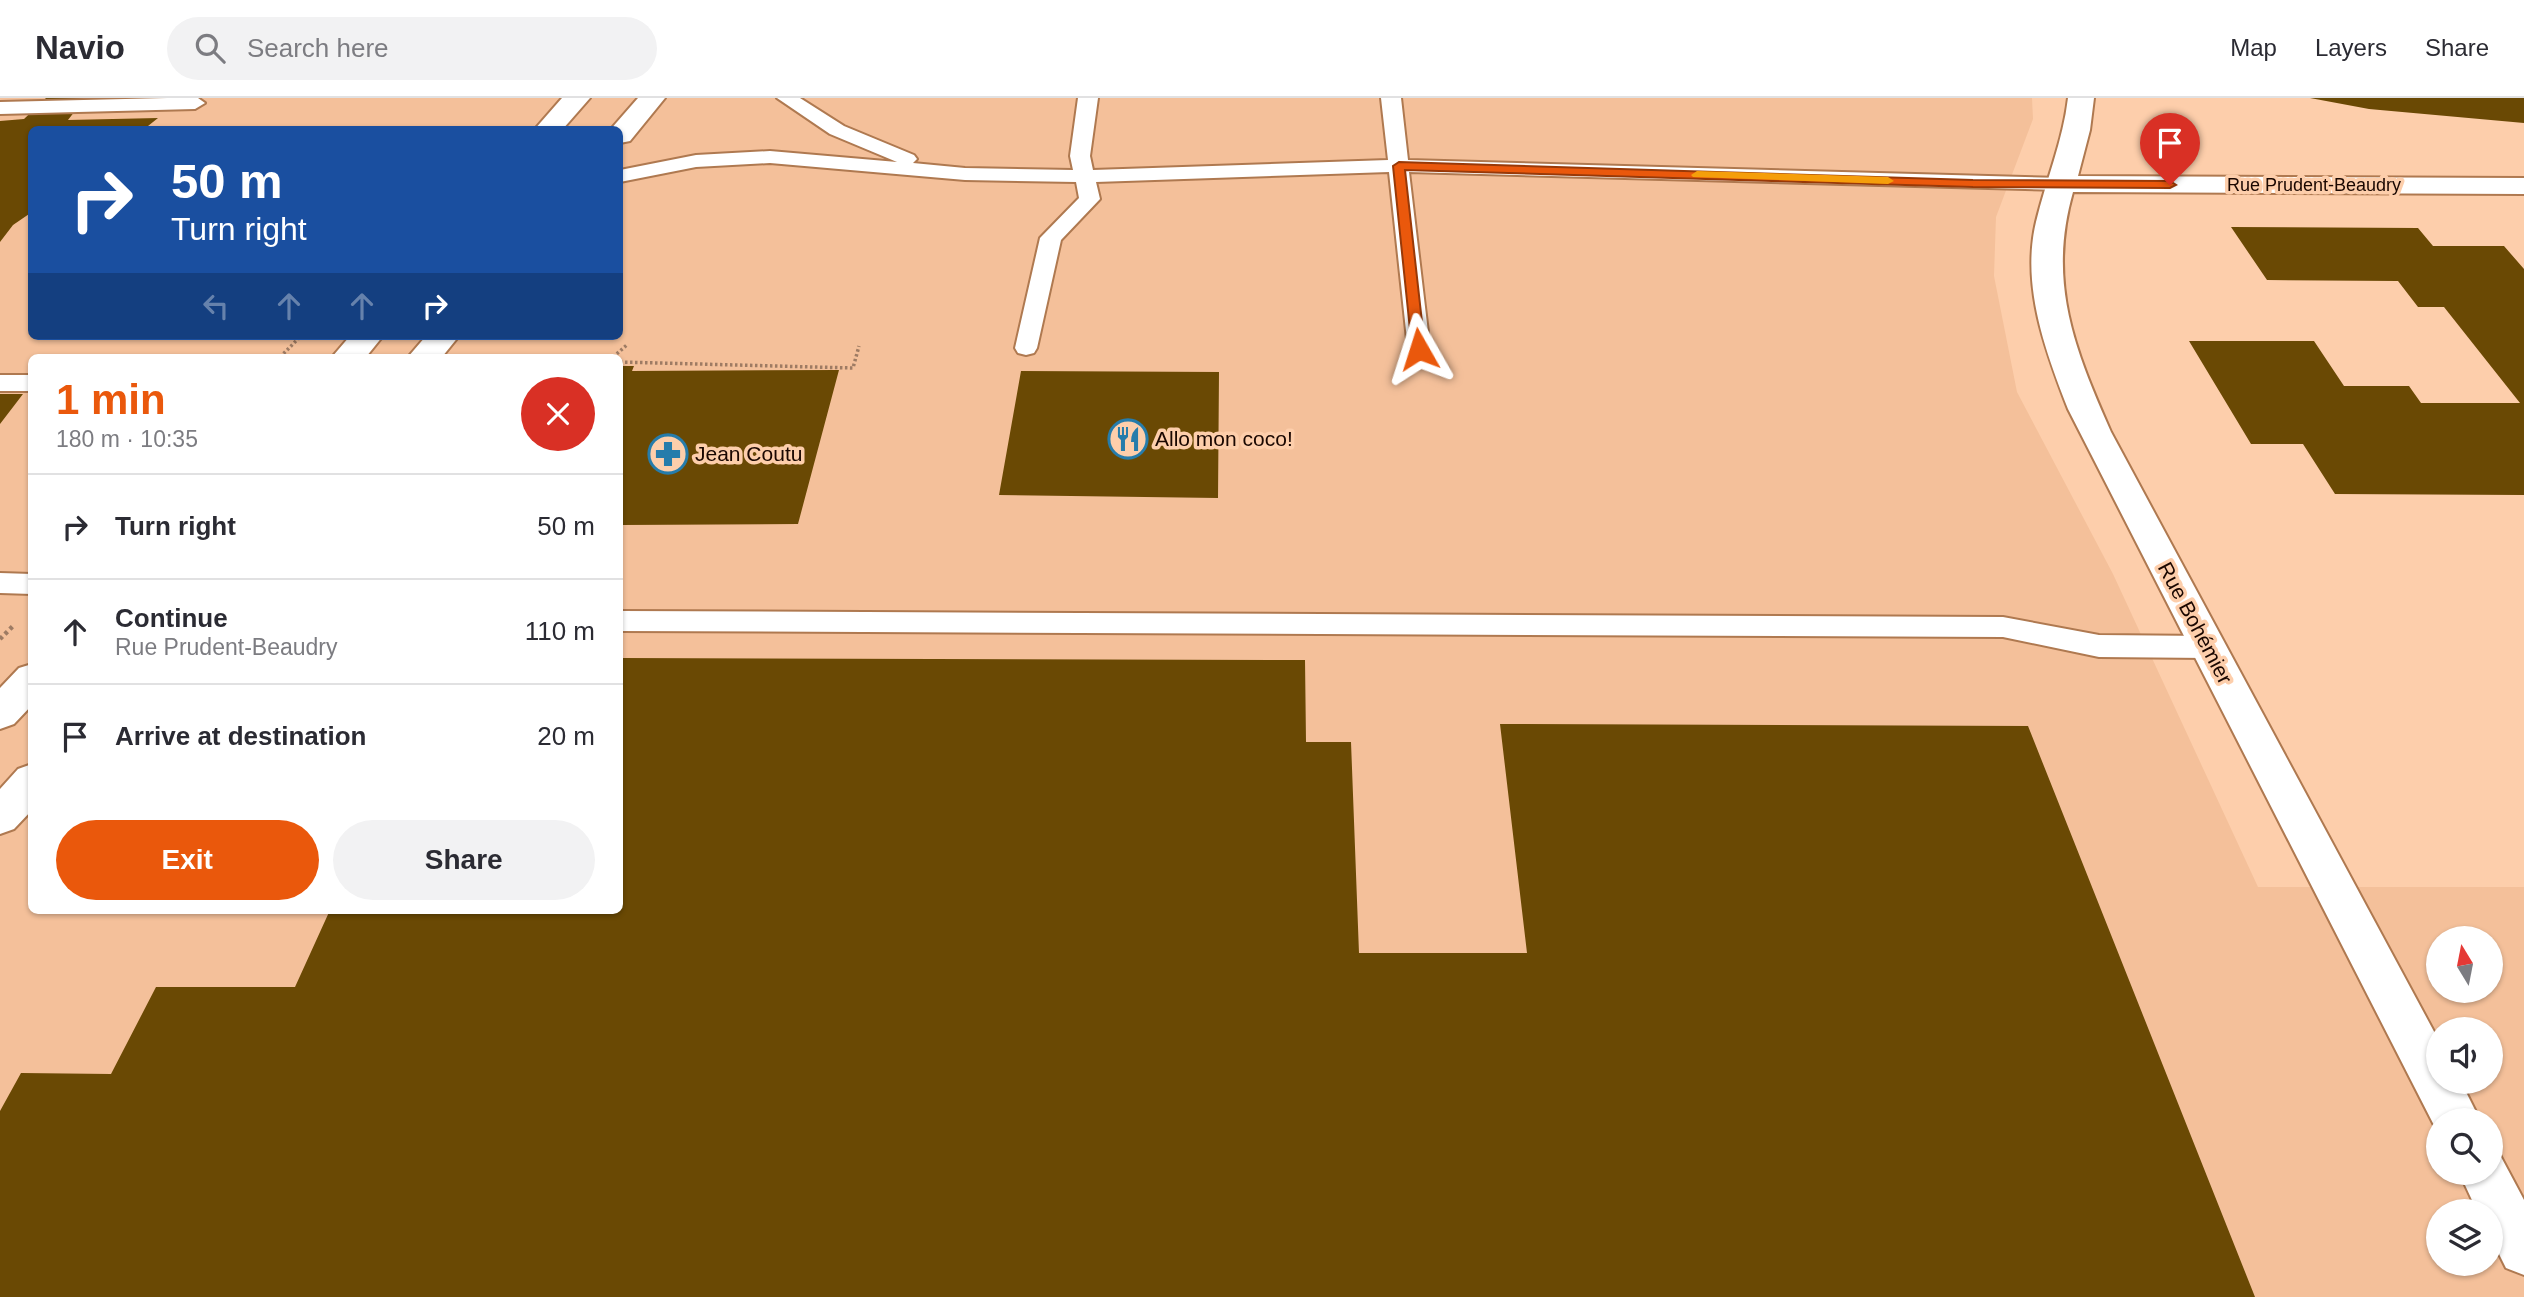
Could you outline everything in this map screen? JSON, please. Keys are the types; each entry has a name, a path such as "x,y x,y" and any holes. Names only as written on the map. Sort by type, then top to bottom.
{"street":[{"path":"551,126 577,98"},
{"path":"623,132 652,98"},
{"name":"Rue Bohémier","path":"2081,98 2062,184 2049,227 2047,264 2060,345 2094,432 2450,1108"},
{"name":"Rue Prudent-Beaudry","path":"2062,184 2524,187"},
{"path":"351,354 363,340"},
{"path":"427,354 439,340"},
{"path":"0,713 28,683"},
{"path":"0,817 28,786"},
{"path":"2490,1185 2524,1251"}],"lane":[{"path":"787,98 815,118 879,149 925,164 985,175"},
{"path":"1026,348 1051,237 1090,199 1080,156 1088,98"},
{"path":"1391,98 1419,349"},
{"path":"0,108 195,103"},
{"path":"623,175 666,165 746,157 796,158 985,175 1085,176 1399,166 2062,184"},
{"path":"0,383 28,383"},
{"path":"0,583 28,584"},
{"path":"623,621 2003,627 2099,646 2208,647"}],"path":[{"path":"283,354 297,340"},
{"path":"616,354 628,344"},
{"path":"623,362 853,368 859,346"},
{"path":"0,639 17,622"}],"shaded area":[{"path":"0,98 2032,98 2033,119 1996,217 1994,276 2017,392 2113,574 2258,887 2524,887 2524,1297 0,1297"}],"building":[{"path":"46,98 85,98 68,120 158,118 148,126 28,126 28,215 13,225 0,242 0,121 24,119"},
{"path":"2310,98 2524,98 2524,123 2369,109"},
{"path":"2231,227 2418,228 2433,246 2504,246 2524,269 2524,495 2335,494 2303,444 2251,444 2189,341 2314,341 2344,386 2409,386 2421,403 2520,403 2444,307 2418,307 2398,281 2267,280"},
{"path":"623,366 634,366 632,371 839,370 798,524 623,525"},
{"path":"1021,371 1219,372 1218,498 999,495"},
{"path":"0,394 23,394 0,424"},
{"path":"623,658 1305,660 1306,742 1351,742 1359,953 1527,953 1500,724 2028,726 2255,1297 0,1297 0,1111 21,1073 111,1074 156,987 295,987 328,914 623,914"}],"slow traffic":[{"path":"1697,175 1888,181"}],"place":[{"name":"Allo mon coco!","path":"1128,439"},
{"name":"Jean Coutu","path":"668,454"}],"route":[{"path":"1419,349 1399,166 1973,183 2170,185"}]}
